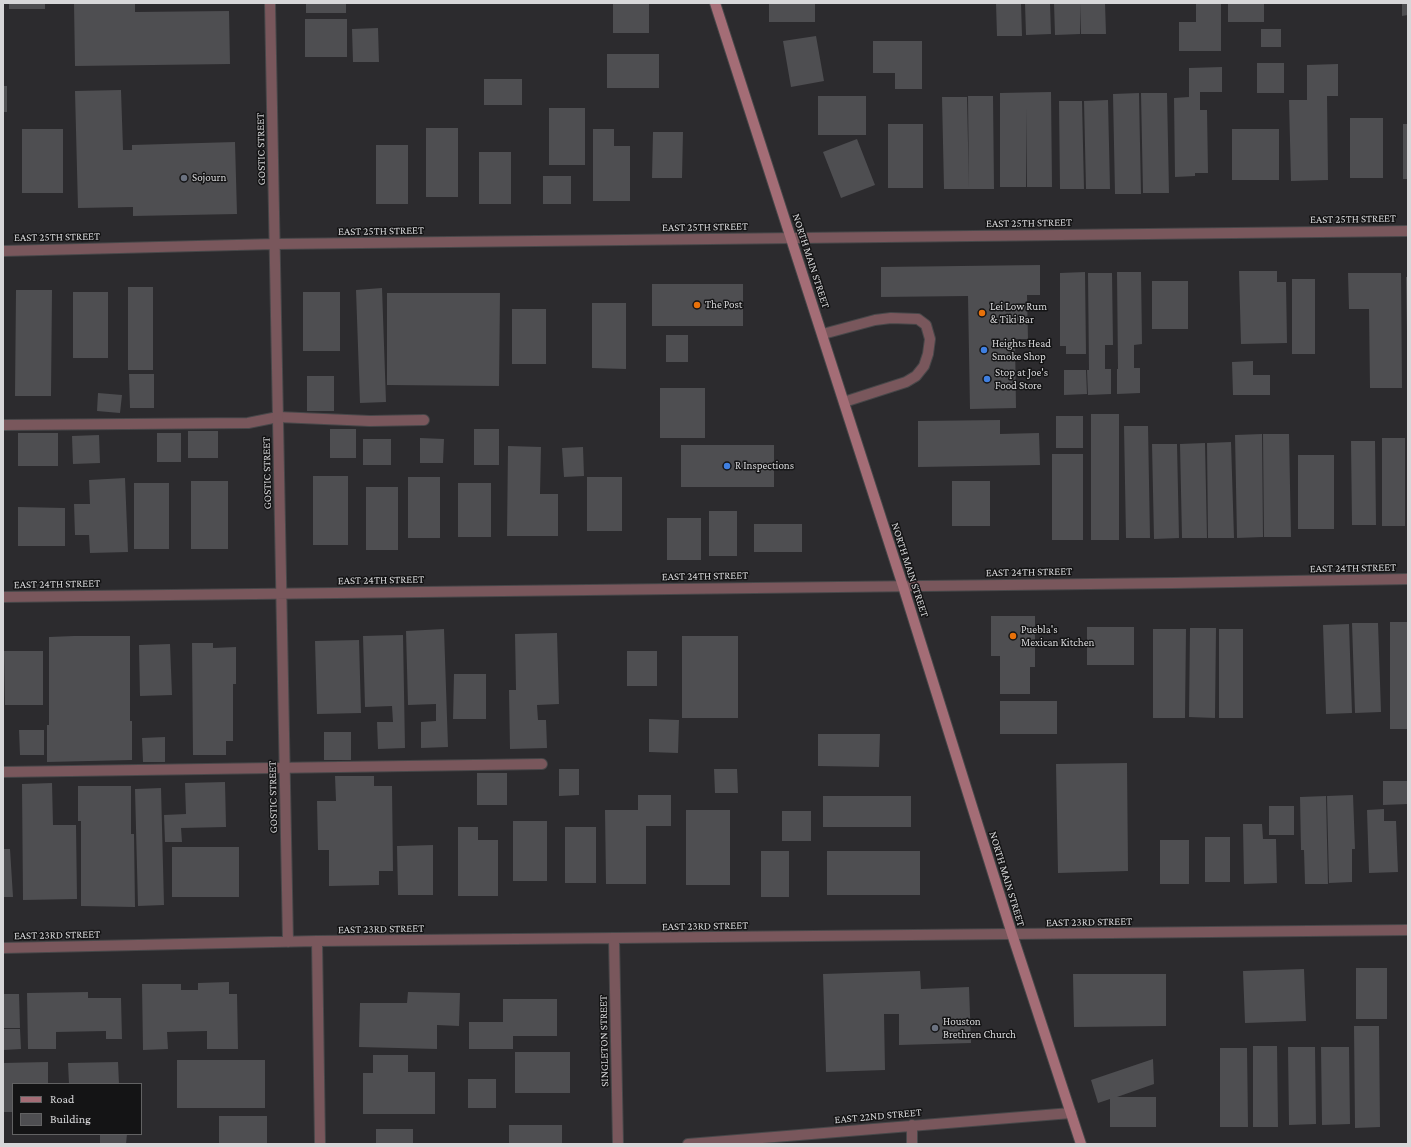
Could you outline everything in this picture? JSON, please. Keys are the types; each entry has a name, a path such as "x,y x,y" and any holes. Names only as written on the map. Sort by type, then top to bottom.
{"main road":[{"name":"NORTH MAIN STREET","path":"715,3 823,334 1012,934 1081,1144"}],"street":[{"name":"GOSTIC STREET","path":"270,3 288,942"},
{"name":"EAST 25TH STREET","path":"3,251 275,244 1408,231"},
{"path":"823,334 875,320 890,318 918,319 926,325 930,338 928,354 924,366 916,376 906,382 844,402"},
{"path":"3,425 248,423 278,417 370,421 424,420"},
{"name":"EAST 24TH STREET","path":"3,597 1408,579"},
{"path":"3,772 542,764"},
{"name":"EAST 23RD STREET","path":"3,948 317,941 1408,930"},
{"name":"SINGLETON STREET","path":"614,938 618,1144"},
{"path":"317,941 320,1144"},
{"name":"EAST 22ND STREET","path":"688,1144 1071,1113"},
{"path":"912,1125 912,1144"}],"building":[{"path":"9,3 45,3 45,9 9,9"},
{"path":"74,3 135,3 135,12 229,11 230,64 75,66"},
{"path":"306,3 346,3 346,13 306,13"},
{"path":"613,3 649,3 649,33 613,33"},
{"path":"769,3 815,3 815,22 769,22"},
{"path":"996,3 1021,3 1022,36 997,36"},
{"path":"1025,3 1050,3 1051,34 1026,35"},
{"path":"1054,3 1080,3 1080,34 1055,35"},
{"path":"1080,3 1105,3 1106,34 1081,34"},
{"path":"1196,3 1221,3 1221,51 1179,51 1179,22 1196,22"},
{"path":"1228,3 1264,3 1264,22 1228,22"},
{"path":"1402,3 1408,3 1408,15 1402,16"},
{"path":"305,19 347,19 347,57 305,57"},
{"path":"378,28 379,62 353,62 352,29"},
{"path":"1261,29 1281,29 1281,47 1261,47"},
{"path":"816,36 824,81 791,87 783,41"},
{"path":"873,41 922,41 922,89 895,89 895,73 873,73"},
{"path":"607,54 659,54 659,88 607,88"},
{"path":"1257,63 1284,63 1284,93 1257,93"},
{"path":"1338,64 1338,96 1327,96 1328,180 1291,181 1289,100 1307,100 1307,65"},
{"path":"1222,67 1222,92 1200,92 1200,110 1207,110 1208,173 1195,173 1195,176 1175,177 1174,98 1189,97 1189,68"},
{"path":"484,79 522,79 522,105 484,105"},
{"path":"3,86 7,86 7,112 3,112"},
{"path":"121,90 123,150 132,150 132,145 235,142 237,214 133,216 133,207 78,208 75,91"},
{"path":"1051,92 1052,187 1027,187 1026,109 1026,187 1000,187 1000,93"},
{"path":"1139,93 1141,194 1115,194 1113,94"},
{"path":"1141,93 1167,93 1169,193 1143,193"},
{"path":"818,96 866,96 866,135 818,135"},
{"path":"968,96 993,96 994,189 969,189"},
{"path":"942,97 967,97 969,189 944,189"},
{"path":"1108,100 1110,189 1086,189 1084,101"},
{"path":"1059,101 1082,101 1084,189 1060,189"},
{"path":"549,108 585,108 585,165 549,165"},
{"path":"1350,118 1383,118 1383,178 1350,178"},
{"path":"888,124 923,124 923,188 888,188"},
{"path":"1403,124 1408,124 1408,179 1403,179"},
{"path":"426,128 458,128 458,197 426,197"},
{"path":"22,129 63,129 63,193 22,193"},
{"path":"593,129 614,129 614,146 630,146 630,201 593,201"},
{"path":"1232,129 1279,129 1279,180 1232,180"},
{"path":"653,132 683,132 682,178 652,178"},
{"path":"857,139 875,185 841,198 823,152"},
{"path":"376,145 408,145 408,204 376,204"},
{"path":"479,152 511,152 511,204 479,204"},
{"path":"543,176 571,176 571,204 543,204"},
{"path":"1040,265 1040,295 1027,295 1028,339 1015,339 1016,408 970,409 968,296 881,297 881,267"},
{"path":"1239,271 1277,271 1277,282 1286,282 1287,343 1241,344"},
{"path":"1085,272 1086,354 1066,354 1066,346 1060,346 1060,273"},
{"path":"1117,272 1141,272 1142,344 1134,345 1134,368 1140,368 1140,393 1117,394"},
{"path":"1088,273 1112,273 1113,345 1105,345 1105,369 1111,369 1111,394 1088,395"},
{"path":"1348,273 1401,273 1402,388 1370,388 1369,309 1349,309"},
{"path":"1406,277 1408,277 1408,332 1407,332"},
{"path":"1292,279 1315,279 1315,354 1292,354"},
{"path":"1152,281 1188,281 1188,329 1152,329"},
{"name":"The Post","path":"652,284 743,284 743,326 652,326"},
{"path":"128,287 153,287 153,370 128,370"},
{"path":"382,288 386,402 360,403 356,290"},
{"path":"16,290 52,290 51,396 15,396"},
{"path":"73,292 108,292 108,358 73,358"},
{"path":"303,292 340,292 340,351 303,351"},
{"path":"387,293 500,293 499,386 387,385"},
{"path":"592,303 626,303 626,369 592,368"},
{"path":"512,309 546,309 546,364 512,364"},
{"path":"666,335 688,335 688,362 666,362"},
{"path":"1253,361 1253,375 1270,375 1270,395 1233,395 1232,362"},
{"path":"1064,370 1086,370 1087,394 1064,395"},
{"path":"129,374 154,374 154,408 130,408"},
{"path":"307,376 334,376 334,411 307,411"},
{"path":"660,388 705,388 705,438 660,438"},
{"path":"98,393 122,395 120,413 97,411"},
{"path":"1091,414 1119,414 1119,540 1091,540"},
{"path":"1056,416 1083,416 1083,448 1056,448"},
{"path":"1000,420 1000,434 1039,433 1040,465 918,467 918,421"},
{"path":"1124,426 1148,426 1150,538 1126,538"},
{"path":"330,429 356,429 356,458 330,458"},
{"path":"474,429 499,429 499,465 474,465"},
{"path":"188,431 218,431 218,458 188,458"},
{"path":"18,433 58,433 58,466 18,466"},
{"path":"157,433 181,433 181,462 157,462"},
{"path":"1262,434 1263,537 1237,538 1235,435"},
{"path":"1263,434 1289,434 1291,537 1264,537"},
{"path":"99,435 100,463 73,464 72,436"},
{"path":"420,438 444,439 443,463 420,463"},
{"path":"1382,438 1405,438 1405,526 1382,526"},
{"path":"363,439 391,439 391,465 363,465"},
{"path":"1351,441 1375,441 1376,525 1352,525"},
{"path":"1231,442 1234,538 1208,538 1207,443"},
{"path":"1205,443 1207,538 1182,538 1180,444"},
{"path":"1152,444 1177,444 1179,538 1154,539"},
{"name":"R Inspections","path":"681,445 774,445 774,487 681,487"},
{"path":"508,446 541,447 540,494 558,494 558,536 507,536"},
{"path":"583,447 584,476 564,477 562,448"},
{"path":"1052,454 1083,454 1083,540 1052,540"},
{"path":"1298,455 1334,455 1334,529 1298,529"},
{"path":"313,476 348,476 348,545 313,545"},
{"path":"408,477 440,477 440,538 408,538"},
{"path":"587,477 622,477 622,531 587,531"},
{"path":"125,478 128,552 90,553 89,535 75,535 74,504 90,504 89,480"},
{"path":"191,481 228,481 228,549 191,549"},
{"path":"952,481 990,481 990,526 952,526"},
{"path":"134,483 169,483 169,549 134,549"},
{"path":"458,483 491,483 491,537 458,537"},
{"path":"366,487 398,487 398,550 366,550"},
{"path":"18,507 65,508 65,546 18,546"},
{"path":"709,511 737,511 737,556 709,556"},
{"path":"667,518 701,518 701,560 667,560"},
{"path":"754,524 802,524 802,552 754,552"},
{"name":"Puebla's Mexican Kitchen","path":"991,616 1035,616 1035,667 1030,667 1030,694 1000,694 1000,656 991,656"},
{"path":"1390,622 1408,622 1408,729 1390,729"},
{"path":"1352,623 1378,623 1381,712 1355,713"},
{"path":"1349,624 1352,713 1326,714 1323,625"},
{"path":"1087,627 1134,627 1134,665 1087,665"},
{"path":"1190,628 1216,628 1215,718 1189,717"},
{"path":"444,629 448,747 421,748 421,722 436,721 436,704 408,705 406,631"},
{"path":"1153,629 1186,629 1185,718 1153,718"},
{"path":"1219,629 1243,629 1243,718 1219,718"},
{"path":"557,633 559,704 537,705 538,720 546,720 547,748 510,749 509,690 516,690 515,634"},
{"path":"403,635 405,748 378,749 377,722 393,722 392,706 365,707 363,636"},
{"path":"130,636 130,721 132,721 132,760 47,762 47,725 49,725 49,637"},
{"path":"682,636 738,636 738,718 682,718"},
{"path":"359,640 361,713 317,714 315,641"},
{"path":"192,643 213,643 213,648 236,647 236,684 233,684 233,741 226,741 226,755 193,755"},
{"path":"170,644 172,695 140,696 139,645"},
{"path":"4,651 43,651 43,705 5,705"},
{"path":"627,651 657,651 657,686 627,686"},
{"path":"454,674 486,674 486,719 453,719"},
{"path":"1000,701 1057,701 1057,734 1000,734"},
{"path":"649,719 679,720 678,753 649,752"},
{"path":"19,730 44,730 44,755 20,755"},
{"path":"324,732 351,732 351,760 324,760"},
{"path":"818,734 880,734 879,767 818,766"},
{"path":"165,737 165,762 143,762 142,738"},
{"path":"1127,763 1128,871 1058,873 1056,764"},
{"path":"559,769 579,769 579,795 559,796"},
{"path":"714,769 737,769 738,793 715,793"},
{"path":"477,773 507,773 507,805 477,805"},
{"path":"335,776 374,776 374,786 392,786 393,871 379,871 379,885 329,886 329,850 318,850 317,801 336,801"},
{"path":"1383,781 1408,781 1408,804 1383,805"},
{"path":"225,782 226,827 181,828 182,842 165,842 164,815 186,814 185,783"},
{"path":"52,783 53,825 76,825 77,899 23,900 22,784"},
{"path":"78,786 131,786 131,834 134,834 135,907 81,906 81,821 78,821"},
{"path":"161,788 164,905 138,906 135,789"},
{"path":"638,795 671,795 671,826 646,826 646,884 606,884 605,810 638,810"},
{"path":"1353,795 1355,849 1352,849 1352,882 1329,883 1327,796"},
{"path":"823,796 911,796 911,827 823,827"},
{"path":"1326,796 1328,884 1305,884 1304,850 1301,850 1300,797"},
{"path":"1269,806 1294,806 1294,835 1269,835"},
{"path":"1384,809 1384,821 1396,821 1398,872 1369,873 1367,810"},
{"path":"686,810 730,810 730,885 686,885"},
{"path":"782,811 811,811 811,841 782,841"},
{"path":"513,821 547,821 547,881 513,881"},
{"path":"1243,824 1262,824 1263,839 1276,839 1277,883 1244,884"},
{"path":"458,827 478,827 478,840 498,840 498,896 458,896"},
{"path":"565,827 596,827 596,883 565,883"},
{"path":"1205,837 1230,837 1230,882 1205,882"},
{"path":"1160,840 1189,840 1189,884 1160,884"},
{"path":"433,845 433,895 398,895 397,846"},
{"path":"172,847 239,847 239,897 172,897"},
{"path":"3,849 10,849 13,897 3,897"},
{"path":"761,851 789,851 789,897 761,897"},
{"path":"827,851 920,851 920,895 827,895"},
{"path":"1356,968 1387,968 1387,1019 1356,1019"},
{"path":"1304,969 1306,1021 1245,1023 1243,971"},
{"name":"Houston Brethren Church","path":"920,971 921,989 969,987 971,1043 899,1045 899,1014 884,1014 885,1070 826,1072 823,974"},
{"path":"1073,974 1166,974 1166,1026 1074,1027"},
{"path":"229,982 229,994 237,994 238,1049 207,1049 207,1031 167,1032 168,1049 143,1050 142,984 181,984 181,990 198,990 198,983"},
{"path":"88,992 88,998 121,998 122,1039 106,1039 106,1031 56,1032 56,1049 28,1049 27,993"},
{"path":"408,992 460,993 459,1026 437,1025 437,1049 359,1047 360,1003 407,1003"},
{"path":"3,994 19,994 20,1028 3,1028"},
{"path":"503,999 557,999 557,1036 513,1036 513,1049 469,1049 469,1022 503,1022"},
{"path":"1354,1026 1379,1026 1380,1127 1355,1128"},
{"path":"3,1029 20,1029 21,1049 3,1050"},
{"path":"1253,1046 1277,1046 1278,1127 1253,1127"},
{"path":"1288,1047 1315,1047 1316,1124 1289,1125"},
{"path":"1321,1047 1349,1047 1350,1124 1322,1125"},
{"path":"1220,1048 1247,1048 1248,1127 1220,1127"},
{"path":"515,1052 570,1052 570,1093 515,1093"},
{"path":"373,1055 408,1055 408,1072 435,1072 435,1114 363,1114 363,1073 373,1073"},
{"path":"1153,1059 1154,1084 1117,1097 1156,1097 1156,1127 1110,1127 1110,1099 1098,1103 1091,1080"},
{"path":"177,1060 265,1060 265,1108 177,1108"},
{"path":"48,1062 48,1083 12,1083 12,1112 3,1112 3,1063"},
{"path":"118,1062 119,1083 69,1083 68,1063"},
{"path":"468,1079 496,1079 496,1108 468,1108"},
{"path":"219,1116 267,1116 267,1144 219,1144"},
{"path":"509,1125 562,1125 562,1144 509,1144"},
{"path":"376,1129 413,1129 413,1144 376,1144"},
{"path":"100,1135 127,1135 126,1144 100,1144"}],"place":[{"name":"Sojourn","path":"184,178"},
{"name":"The Post","path":"697,305"},
{"name":"Lei Low Rum & Tiki Bar","path":"982,313"},
{"name":"Heights Head Smoke Shop","path":"984,350"},
{"name":"Stop at Joe's Food Store","path":"987,379"},
{"name":"R Inspections","path":"727,466"},
{"name":"Puebla's Mexican Kitchen","path":"1013,636"},
{"name":"Houston Brethren Church","path":"935,1028"}]}
